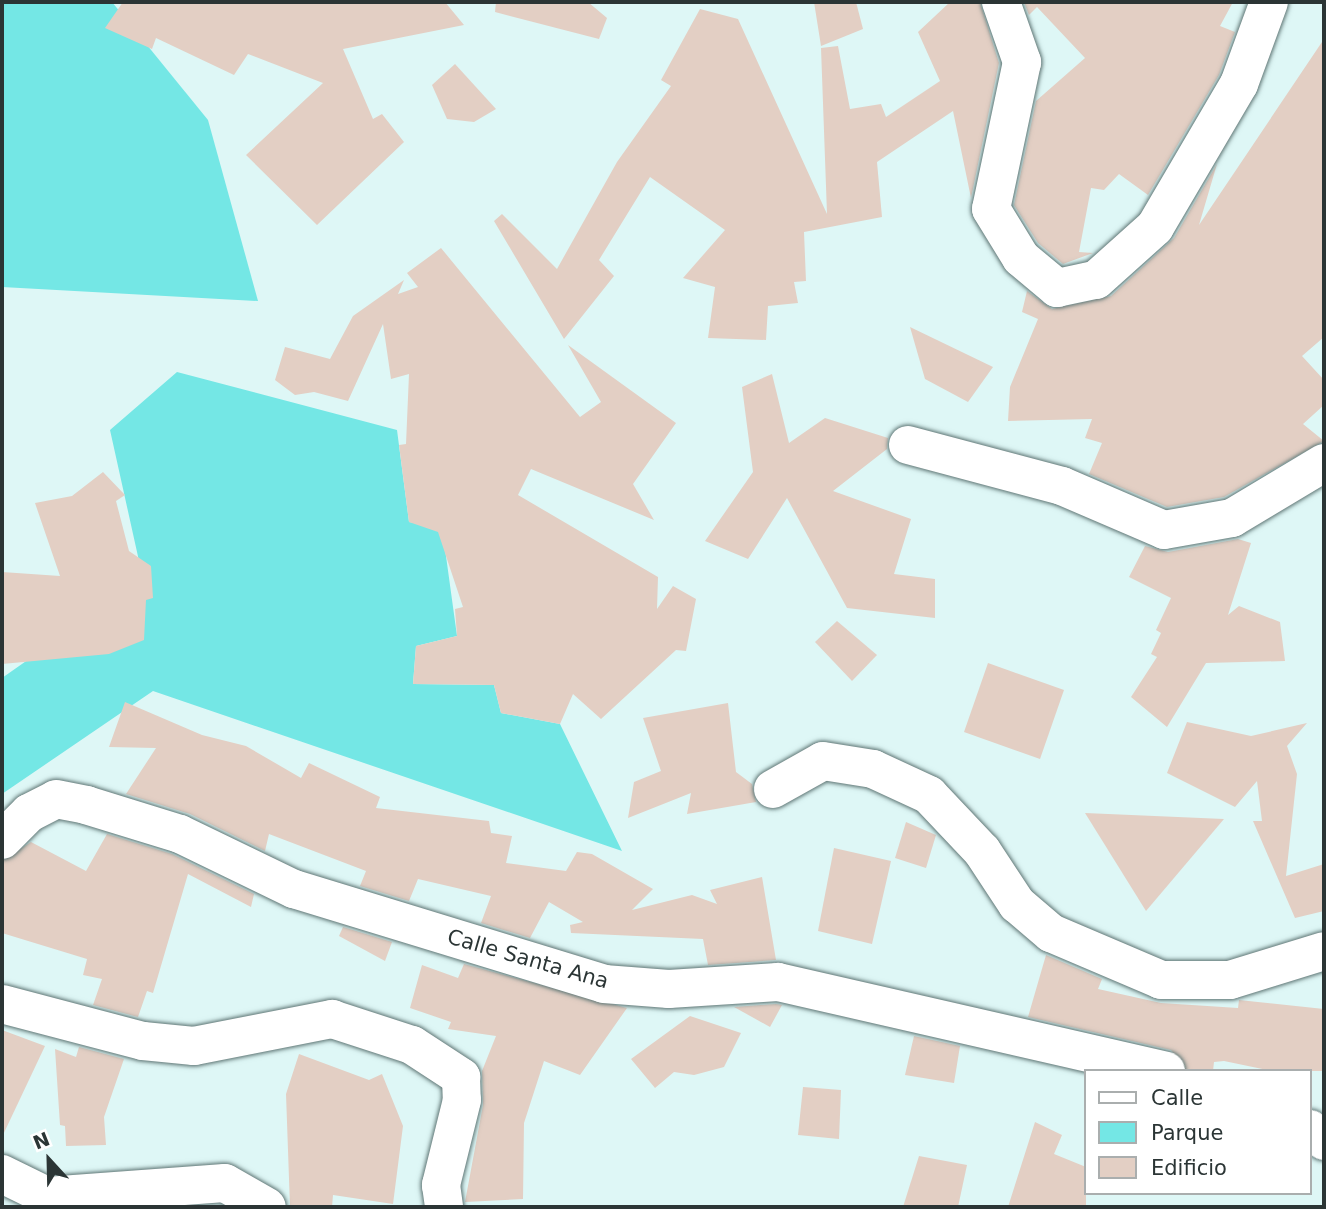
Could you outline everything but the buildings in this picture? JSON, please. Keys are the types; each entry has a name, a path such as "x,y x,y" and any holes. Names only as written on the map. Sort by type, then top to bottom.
{"street":[{"path":"1001,2 1021,62 991,209 1021,258 1057,288 1096,280 1155,227 1239,84 1269,2"},
{"path":"908,445 1062,486 1164,530 1232,518 1324,463"},
{"path":"773,789 823,761 873,769 929,795 982,851 1017,904 1051,933 1161,980 1230,980 1324,951"},
{"name":"Calle Santa Ana","path":"2,840 56,799 86,804 180,834 294,889 604,984 669,989 778,982 1157,1069"},
{"path":"2,1004 143,1041 194,1046 332,1019 412,1045 461,1077 462,1100 441,1185 444,1207"},
{"path":"2,1174 47,1196 225,1183 267,1207"}],"green space":[{"path":"2,2 112,2 208,120 258,301 2,287"},
{"path":"177,372 397,430 409,522 442,527 457,636 416,646 413,684 494,685 501,713 560,724 622,851 153,691 2,794 2,678 143,579 110,430"}]}
